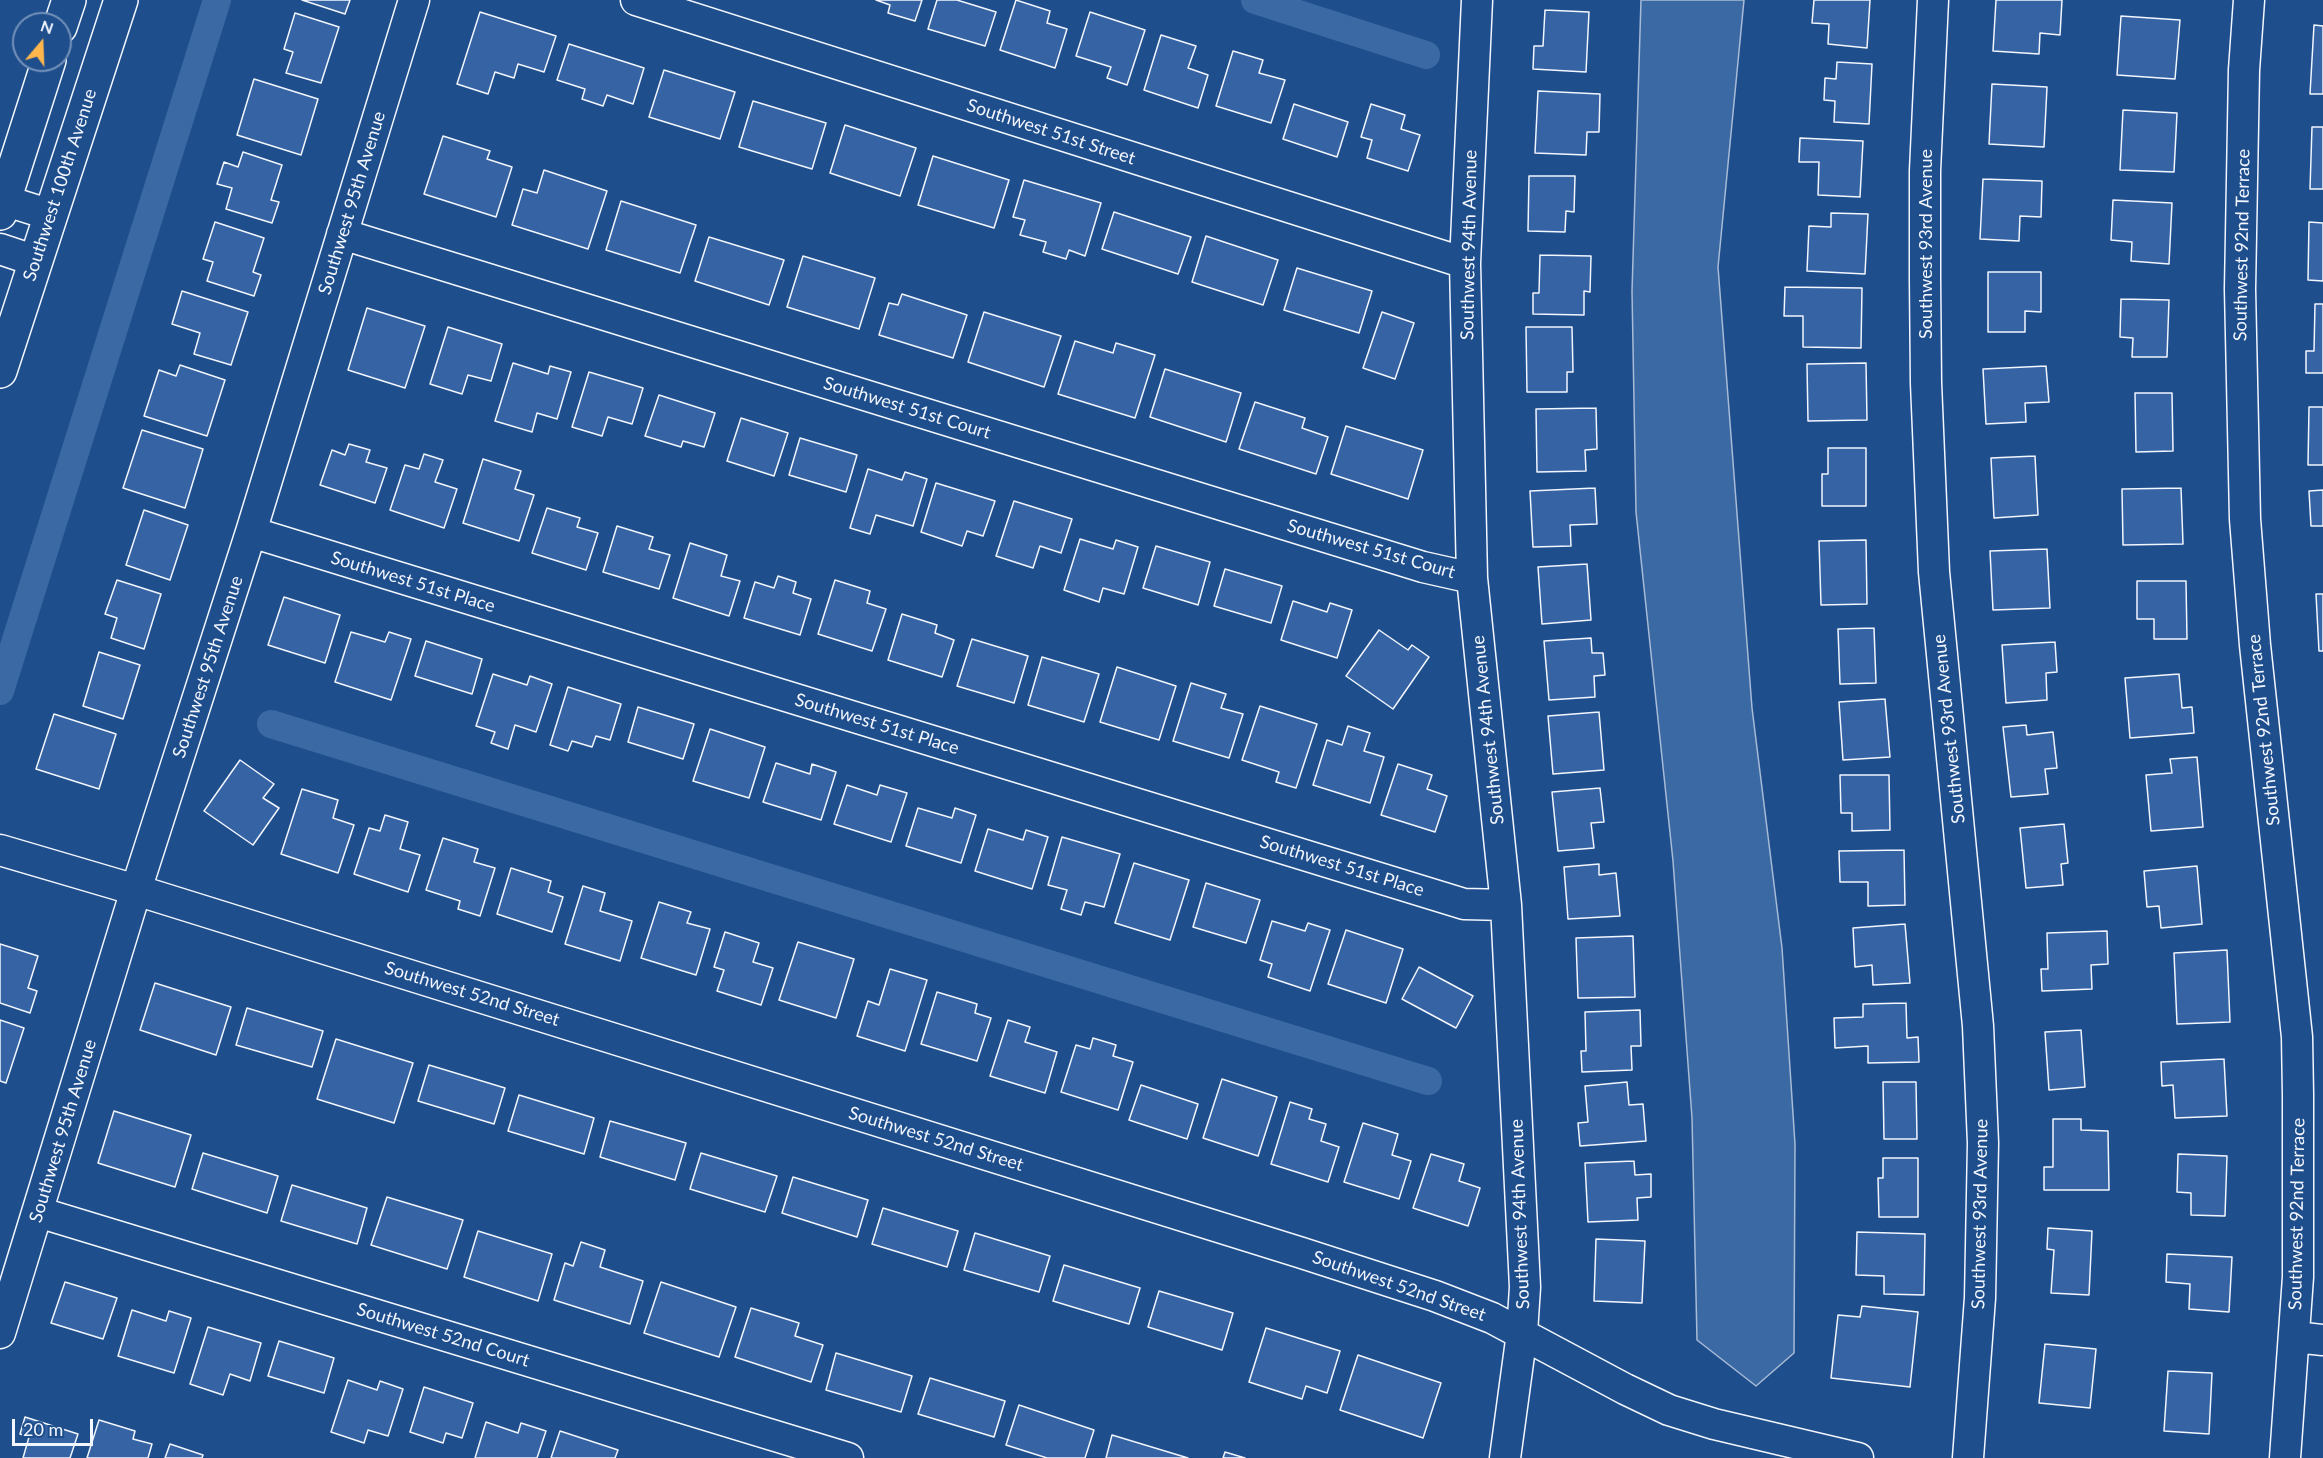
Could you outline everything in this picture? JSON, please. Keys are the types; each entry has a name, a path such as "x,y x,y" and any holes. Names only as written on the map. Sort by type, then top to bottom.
{"main road":[{"name":"Southwest 100th Avenue","path":"0,371 120,0"},
{"path":"1,204 45,72"}],"street":[{"name":"Southwest 95th Avenue","path":"0,1333 135,890 251,532 414,0"},
{"name":"Southwest 51st Street","path":"636,0 1465,263"},
{"name":"Southwest 94th Avenue","path":"1477,0 1465,263 1472,578 1506,905 1525,1287 1522,1333 1505,1458"},
{"name":"Southwest 93rd Avenue","path":"1933,0 1928,92 1925,255 1926,383 1932,526 1943,679 1978,1026 1983,1143 1980,1298 1968,1458"},
{"name":"Southwest 92nd Terrace","path":"2249,0 2244,70 2240,289 2245,519 2255,645 2297,1037 2311,1094 2299,1195 2309,1339 2285,1458"},
{"path":"1,204 51,215"},
{"name":"Southwest 51st Court","path":"342,234 1412,564 1472,578"},
{"path":"0,249 36,261"},
{"name":"Southwest 51st Place","path":"251,532 1464,904 1506,905"},
{"name":"Southwest 52nd Street","path":"0,850 135,890 1435,1296 1492,1318 1625,1389 1670,1410 1714,1424 1858,1458"},
{"name":"Southwest 52nd Court","path":"38,1212 848,1458"}],"water":[{"path":"1641,0 1744,0 1718,267 1752,708 1782,948 1795,1144 1794,1353 1756,1386 1697,1340 1692,1118 1673,861 1636,512 1632,291"}],"building":[{"path":"302,0 350,0 345,14"},
{"path":"876,0 922,0 915,21 888,13 890,5"},
{"path":"937,0 957,0 996,12 985,46 928,29"},
{"path":"1016,0 1050,11 1047,23 1067,29 1055,68 1000,50"},
{"path":"1814,0 1870,0 1867,48 1828,44 1829,24 1812,23"},
{"path":"1996,0 2062,0 2060,35 2040,33 2039,54 1993,51"},
{"path":"1545,10 1589,12 1586,72 1533,69 1534,46 1543,46"},
{"path":"480,12 556,36 544,72 518,64 514,78 495,72 488,94 457,84"},
{"path":"1090,12 1145,30 1127,85 1107,78 1111,67 1076,56"},
{"path":"295,13 339,27 321,83 286,73 293,52 284,49"},
{"path":"2121,16 2180,20 2175,79 2117,75"},
{"path":"2314,25 2323,26 2323,94 2310,94"},
{"path":"1161,35 1196,46 1188,68 1208,75 1198,108 1144,90"},
{"path":"569,44 644,68 633,104 607,95 603,106 582,99 585,89 557,80"},
{"path":"1233,51 1263,60 1259,73 1285,80 1271,123 1216,106"},
{"path":"1837,62 1872,64 1869,124 1834,122 1835,101 1824,100 1825,78 1836,79"},
{"path":"664,70 735,92 720,139 649,117"},
{"path":"254,79 318,99 301,155 237,135"},
{"path":"1992,84 2047,87 2044,147 1989,144"},
{"path":"1538,91 1600,94 1599,132 1587,132 1586,155 1535,153"},
{"path":"753,101 826,123 812,169 739,147"},
{"path":"1294,104 1348,122 1337,157 1283,139"},
{"path":"1371,104 1405,115 1401,129 1420,135 1408,171 1367,158 1372,140 1361,137"},
{"path":"2123,110 2177,113 2174,172 2120,170"},
{"path":"845,125 916,148 900,196 830,173"},
{"path":"2312,127 2323,127 2323,189 2310,189"},
{"path":"443,136 490,151 487,159 512,167 496,217 424,194"},
{"path":"1800,138 1863,141 1860,197 1818,195 1819,162 1799,162"},
{"path":"243,152 282,165 271,200 279,202 272,223 226,209 232,188 217,184 224,162 238,167"},
{"path":"933,156 1009,180 994,228 918,205"},
{"path":"544,170 607,191 588,249 512,225 523,189 537,193"},
{"path":"1529,176 1575,176 1574,212 1566,211 1565,232 1528,231"},
{"path":"1983,179 2042,181 2041,217 2020,216 2019,241 1980,239"},
{"path":"1024,180 1101,203 1085,256 1069,250 1066,259 1043,252 1046,242 1020,235 1025,220 1013,217"},
{"path":"2113,200 2172,203 2169,264 2131,261 2132,242 2111,240"},
{"path":"621,201 696,225 680,273 606,250"},
{"path":"1114,212 1191,237 1178,274 1102,249"},
{"path":"1831,213 1868,214 1865,274 1807,271 1809,226 1831,227"},
{"path":"215,222 264,238 253,272 261,275 254,296 207,281 213,262 203,259"},
{"path":"2309,222 2323,223 2323,281 2308,280"},
{"path":"1206,236 1278,260 1263,305 1192,282"},
{"path":"709,237 784,260 769,305 695,281"},
{"path":"1540,255 1591,256 1590,292 1584,291 1584,315 1533,314 1533,293 1539,293"},
{"path":"803,256 875,278 859,329 787,307"},
{"path":"1297,268 1372,291 1359,333 1284,310"},
{"path":"1988,272 2041,272 2041,312 2025,311 2025,332 1988,332"},
{"path":"1785,287 1862,288 1861,348 1803,347 1803,316 1784,316"},
{"path":"182,291 248,312 231,365 194,354 200,333 172,324"},
{"path":"902,294 967,315 953,358 879,335 889,303 898,305"},
{"path":"2121,299 2169,300 2167,357 2132,357 2133,338 2120,337"},
{"path":"2315,304 2323,304 2323,373 2306,373 2306,351 2314,351"},
{"path":"367,308 425,326 405,388 348,370"},
{"path":"984,312 1061,336 1044,387 968,362"},
{"path":"1382,312 1414,323 1395,379 1363,368"},
{"path":"448,327 502,344 491,381 468,375 462,394 430,384"},
{"path":"1526,327 1572,327 1573,372 1567,372 1567,392 1527,392"},
{"path":"1075,341 1113,353 1116,343 1155,355 1135,418 1058,394"},
{"path":"513,363 548,374 550,366 571,372 557,419 537,413 532,432 495,421"},
{"path":"1866,363 1867,420 1808,421 1807,364"},
{"path":"180,365 225,380 207,436 144,416 159,370 176,376"},
{"path":"2046,366 2049,402 2025,403 2026,422 1986,424 1983,369"},
{"path":"1165,369 1241,393 1226,442 1150,417"},
{"path":"589,372 643,388 632,424 608,417 602,436 572,427"},
{"path":"2135,393 2172,393 2173,451 2136,452"},
{"path":"659,395 715,413 704,447 683,441 681,447 645,436"},
{"path":"1255,402 1305,418 1302,428 1328,437 1316,474 1239,449"},
{"path":"2309,407 2323,407 2323,465 2308,465"},
{"path":"1596,408 1597,449 1585,450 1586,471 1537,472 1536,409"},
{"path":"741,418 788,433 774,476 727,461"},
{"path":"1346,426 1423,450 1408,499 1331,474"},
{"path":"142,430 203,449 185,508 123,488"},
{"path":"800,438 857,455 846,492 789,475"},
{"path":"349,444 370,450 366,462 387,468 375,503 320,485 332,450 345,455"},
{"path":"1828,448 1866,448 1866,506 1822,506 1822,474 1828,474"},
{"path":"424,454 443,460 435,482 457,489 444,528 390,510 405,465 419,469"},
{"path":"2035,456 2038,515 1994,518 1991,458"},
{"path":"483,459 521,471 515,489 534,495 519,541 463,523"},
{"path":"868,469 902,480 905,472 927,479 913,526 876,515 870,534 850,528"},
{"path":"936,483 995,501 983,536 967,531 962,546 921,532"},
{"path":"1595,488 1597,524 1570,525 1571,546 1533,547 1530,491"},
{"path":"2181,488 2183,544 2123,545 2122,489"},
{"path":"2323,490 2323,526 2311,526 2309,491"},
{"path":"1014,501 1072,519 1061,553 1040,546 1033,568 996,556"},
{"path":"547,508 580,518 577,527 598,533 586,570 532,553"},
{"path":"144,510 188,525 170,580 126,565"},
{"path":"617,526 653,537 649,549 670,555 659,589 603,572"},
{"path":"1080,539 1113,549 1116,540 1138,547 1124,594 1103,588 1099,602 1064,590"},
{"path":"1866,540 1867,604 1821,605 1819,541"},
{"path":"690,543 727,555 721,576 740,581 729,616 673,598"},
{"path":"1156,546 1210,562 1198,605 1143,588"},
{"path":"2047,549 2050,608 1993,610 1990,551"},
{"path":"1587,564 1591,620 1542,624 1538,567"},
{"path":"1225,569 1282,586 1271,623 1214,606"},
{"path":"778,576 796,582 793,593 811,599 800,635 744,618 755,582 774,588"},
{"path":"117,580 161,594 144,649 111,638 117,618 105,614"},
{"path":"835,580 870,591 867,603 886,609 872,651 818,634"},
{"path":"2137,581 2186,581 2187,639 2154,639 2154,619 2137,619"},
{"path":"2316,594 2323,594 2323,651 2319,651"},
{"path":"284,597 340,615 325,663 268,645"},
{"path":"1293,601 1327,612 1330,603 1352,610 1337,658 1281,640"},
{"path":"902,614 937,625 935,633 954,640 942,677 888,660"},
{"path":"1874,628 1876,683 1840,684 1838,629"},
{"path":"1379,630 1408,650 1412,645 1429,657 1393,709 1346,676"},
{"path":"351,632 385,642 389,632 411,639 391,700 335,682"},
{"path":"1591,638 1592,653 1603,653 1605,675 1594,676 1595,697 1549,700 1544,641"},
{"path":"972,639 1028,656 1014,703 957,686"},
{"path":"426,641 482,659 472,694 415,676"},
{"path":"2055,642 2057,672 2046,673 2047,700 2006,703 2002,645"},
{"path":"99,652 140,665 123,719 83,706"},
{"path":"1042,657 1099,674 1084,722 1028,705"},
{"path":"1117,667 1176,686 1159,740 1100,722"},
{"path":"493,674 527,685 530,676 552,684 536,732 515,725 508,749 491,743 495,732 476,726"},
{"path":"2179,674 2182,708 2192,707 2194,733 2130,738 2125,678"},
{"path":"1191,683 1226,694 1221,708 1243,714 1229,758 1173,741"},
{"path":"568,687 621,704 610,740 596,736 592,747 572,741 568,751 550,745"},
{"path":"1885,699 1890,757 1843,760 1839,702"},
{"path":"1260,706 1317,724 1296,788 1276,782 1279,772 1242,760"},
{"path":"638,707 694,724 683,759 628,742"},
{"path":"1599,712 1604,770 1553,774 1548,716"},
{"path":"54,714 116,734 99,789 36,769"},
{"path":"2026,725 2027,735 2053,732 2057,768 2045,769 2048,794 2011,797 2003,727"},
{"path":"1348,726 1370,733 1364,751 1384,757 1370,803 1313,785 1327,740 1342,745"},
{"path":"710,729 765,747 749,798 693,781"},
{"path":"2197,757 2203,827 2151,831 2146,775 2172,773 2170,759"},
{"path":"240,760 274,784 263,798 279,808 253,845 204,811"},
{"path":"776,763 810,774 812,764 836,772 821,820 763,802"},
{"path":"1398,764 1432,775 1427,789 1447,796 1435,832 1381,815"},
{"path":"1840,775 1889,775 1890,830 1852,831 1852,813 1841,813"},
{"path":"847,785 877,795 880,785 907,793 891,842 834,824"},
{"path":"1600,788 1604,822 1591,823 1594,848 1558,851 1552,792"},
{"path":"302,789 338,800 333,818 354,825 338,873 281,854"},
{"path":"918,808 952,818 955,808 976,815 961,863 906,846"},
{"path":"385,815 408,822 400,849 420,855 408,892 354,874 369,828 380,831"},
{"path":"2064,824 2068,863 2061,864 2063,885 2026,888 2020,828"},
{"path":"988,829 1023,840 1026,830 1048,837 1032,889 975,871"},
{"path":"1062,837 1120,854 1104,907 1085,902 1081,915 1061,909 1067,890 1048,885"},
{"path":"443,838 478,849 474,862 495,868 480,916 458,909 460,901 426,890"},
{"path":"1904,850 1905,905 1868,906 1868,882 1840,882 1839,851"},
{"path":"1134,863 1189,880 1170,940 1115,923"},
{"path":"1599,864 1599,875 1616,873 1620,916 1568,919 1564,867"},
{"path":"2197,866 2202,924 2161,928 2159,906 2147,907 2144,871"},
{"path":"511,868 551,881 548,892 563,897 552,932 497,914"},
{"path":"1206,883 1260,900 1246,943 1193,927"},
{"path":"583,886 605,893 600,911 632,921 620,961 565,944"},
{"path":"659,902 691,912 687,923 710,929 696,975 641,958"},
{"path":"1272,921 1305,931 1308,923 1330,930 1310,991 1268,977 1272,964 1260,960"},
{"path":"1905,924 1910,983 1873,985 1872,965 1855,967 1853,928"},
{"path":"1346,930 1403,949 1386,1003 1328,984"},
{"path":"2107,931 2108,964 2091,965 2092,989 2042,991 2041,969 2048,969 2047,933"},
{"path":"725,932 759,943 753,962 773,968 761,1005 717,991 724,970 714,967"},
{"path":"1633,936 1635,997 1578,998 1576,938"},
{"path":"798,942 854,959 836,1018 779,1000"},
{"path":"0,944 38,956 28,988 37,991 30,1013 0,1003"},
{"path":"2227,950 2230,1022 2177,1024 2174,953"},
{"path":"1419,967 1473,996 1456,1028 1402,999"},
{"path":"890,969 927,980 905,1051 857,1036 868,1001 879,1005"},
{"path":"155,983 231,1007 216,1055 140,1030"},
{"path":"937,992 977,1004 975,1013 991,1018 977,1061 921,1044"},
{"path":"1906,1003 1907,1038 1918,1037 1919,1062 1868,1063 1868,1046 1835,1048 1834,1018 1863,1017 1863,1004"},
{"path":"247,1008 323,1031 312,1067 236,1045"},
{"path":"1640,1010 1641,1046 1631,1046 1632,1070 1582,1072 1581,1051 1586,1051 1585,1012"},
{"path":"0,1020 24,1028 6,1083 0,1081"},
{"path":"1008,1020 1030,1027 1025,1042 1057,1052 1045,1093 990,1076"},
{"path":"2081,1030 2085,1087 2049,1090 2045,1032"},
{"path":"1093,1038 1116,1045 1113,1056 1133,1062 1118,1110 1061,1092 1076,1045 1090,1049"},
{"path":"336,1039 413,1063 394,1123 317,1099"},
{"path":"2224,1059 2227,1116 2175,1118 2173,1085 2162,1086 2161,1062"},
{"path":"429,1065 505,1088 494,1124 418,1101"},
{"path":"1222,1079 1277,1097 1258,1156 1203,1138"},
{"path":"1627,1082 1629,1105 1643,1104 1646,1141 1580,1146 1578,1123 1588,1122 1585,1086"},
{"path":"1883,1082 1916,1082 1917,1139 1884,1139"},
{"path":"1141,1085 1198,1104 1187,1139 1129,1120"},
{"path":"519,1095 594,1118 584,1154 508,1131"},
{"path":"1290,1102 1312,1109 1309,1119 1326,1124 1321,1141 1339,1147 1328,1182 1271,1164"},
{"path":"114,1111 191,1135 175,1187 98,1163"},
{"path":"2053,1119 2081,1119 2081,1130 2108,1131 2109,1190 2044,1190 2044,1167 2053,1167"},
{"path":"610,1121 686,1143 675,1180 600,1157"},
{"path":"1363,1123 1398,1134 1392,1155 1411,1161 1399,1199 1344,1182"},
{"path":"203,1153 278,1176 267,1213 192,1189"},
{"path":"701,1153 777,1176 765,1212 690,1189"},
{"path":"1431,1154 1464,1164 1459,1181 1480,1188 1468,1226 1413,1208"},
{"path":"2178,1154 2227,1156 2225,1216 2191,1215 2191,1193 2177,1192"},
{"path":"1883,1158 1918,1158 1918,1217 1879,1217 1878,1178 1883,1178"},
{"path":"1634,1161 1635,1175 1651,1174 1651,1197 1637,1198 1638,1220 1588,1222 1585,1163"},
{"path":"793,1177 868,1200 857,1237 782,1213"},
{"path":"292,1185 367,1208 357,1244 281,1221"},
{"path":"387,1197 463,1220 447,1269 371,1245"},
{"path":"883,1208 958,1231 947,1267 872,1244"},
{"path":"2048,1228 2092,1231 2089,1295 2051,1293 2054,1250 2047,1249"},
{"path":"478,1231 552,1254 538,1301 464,1277"},
{"path":"1857,1232 1925,1234 1924,1295 1884,1294 1884,1276 1856,1275"},
{"path":"975,1233 1050,1256 1039,1292 964,1270"},
{"path":"1596,1239 1645,1241 1642,1303 1594,1301"},
{"path":"581,1242 605,1250 600,1267 643,1281 630,1324 554,1300 565,1263 573,1266"},
{"path":"2167,1254 2232,1257 2229,1312 2189,1309 2190,1284 2166,1282"},
{"path":"1064,1265 1140,1288 1129,1324 1053,1301"},
{"path":"65,1282 117,1298 103,1339 51,1323"},
{"path":"661,1282 736,1307 719,1357 644,1333"},
{"path":"1159,1291 1233,1313 1222,1350 1148,1327"},
{"path":"1862,1306 1918,1312 1910,1387 1831,1378 1838,1315 1860,1317"},
{"path":"751,1308 799,1323 795,1336 823,1345 811,1382 735,1357"},
{"path":"132,1310 166,1321 169,1311 191,1318 174,1373 118,1356"},
{"path":"208,1327 261,1343 250,1381 230,1374 223,1395 190,1384"},
{"path":"1266,1328 1340,1351 1327,1393 1306,1386 1302,1399 1249,1382"},
{"path":"279,1341 334,1358 324,1393 268,1376"},
{"path":"2045,1344 2096,1349 2090,1408 2039,1403"},
{"path":"836,1353 912,1376 901,1412 826,1390"},
{"path":"1358,1355 1441,1383 1423,1438 1340,1410"},
{"path":"2168,1371 2212,1373 2209,1434 2164,1431"},
{"path":"930,1378 1005,1401 994,1437 918,1414"},
{"path":"348,1380 377,1390 380,1381 403,1389 388,1436 368,1430 364,1443 331,1432"},
{"path":"424,1387 473,1403 462,1438 446,1433 443,1443 410,1432"},
{"path":"1019,1405 1094,1430 1085,1458 1047,1458 1006,1445"},
{"path":"25,1417 78,1434 70,1458 23,1458 29,1437 20,1434"},
{"path":"99,1420 135,1431 133,1439 152,1444 148,1458 87,1458"},
{"path":"486,1422 518,1433 521,1423 546,1431 537,1458 475,1458"},
{"path":"560,1431 618,1450 615,1458 551,1458"},
{"path":"1112,1435 1188,1458 1106,1458"},
{"path":"170,1444 203,1455 202,1458 165,1458"},
{"path":"1225,1452 1245,1458 1223,1458"}],"waterway":[{"path":"0,691 217,0"},
{"path":"1255,0 1426,55"},
{"path":"271,724 1428,1081"}]}
